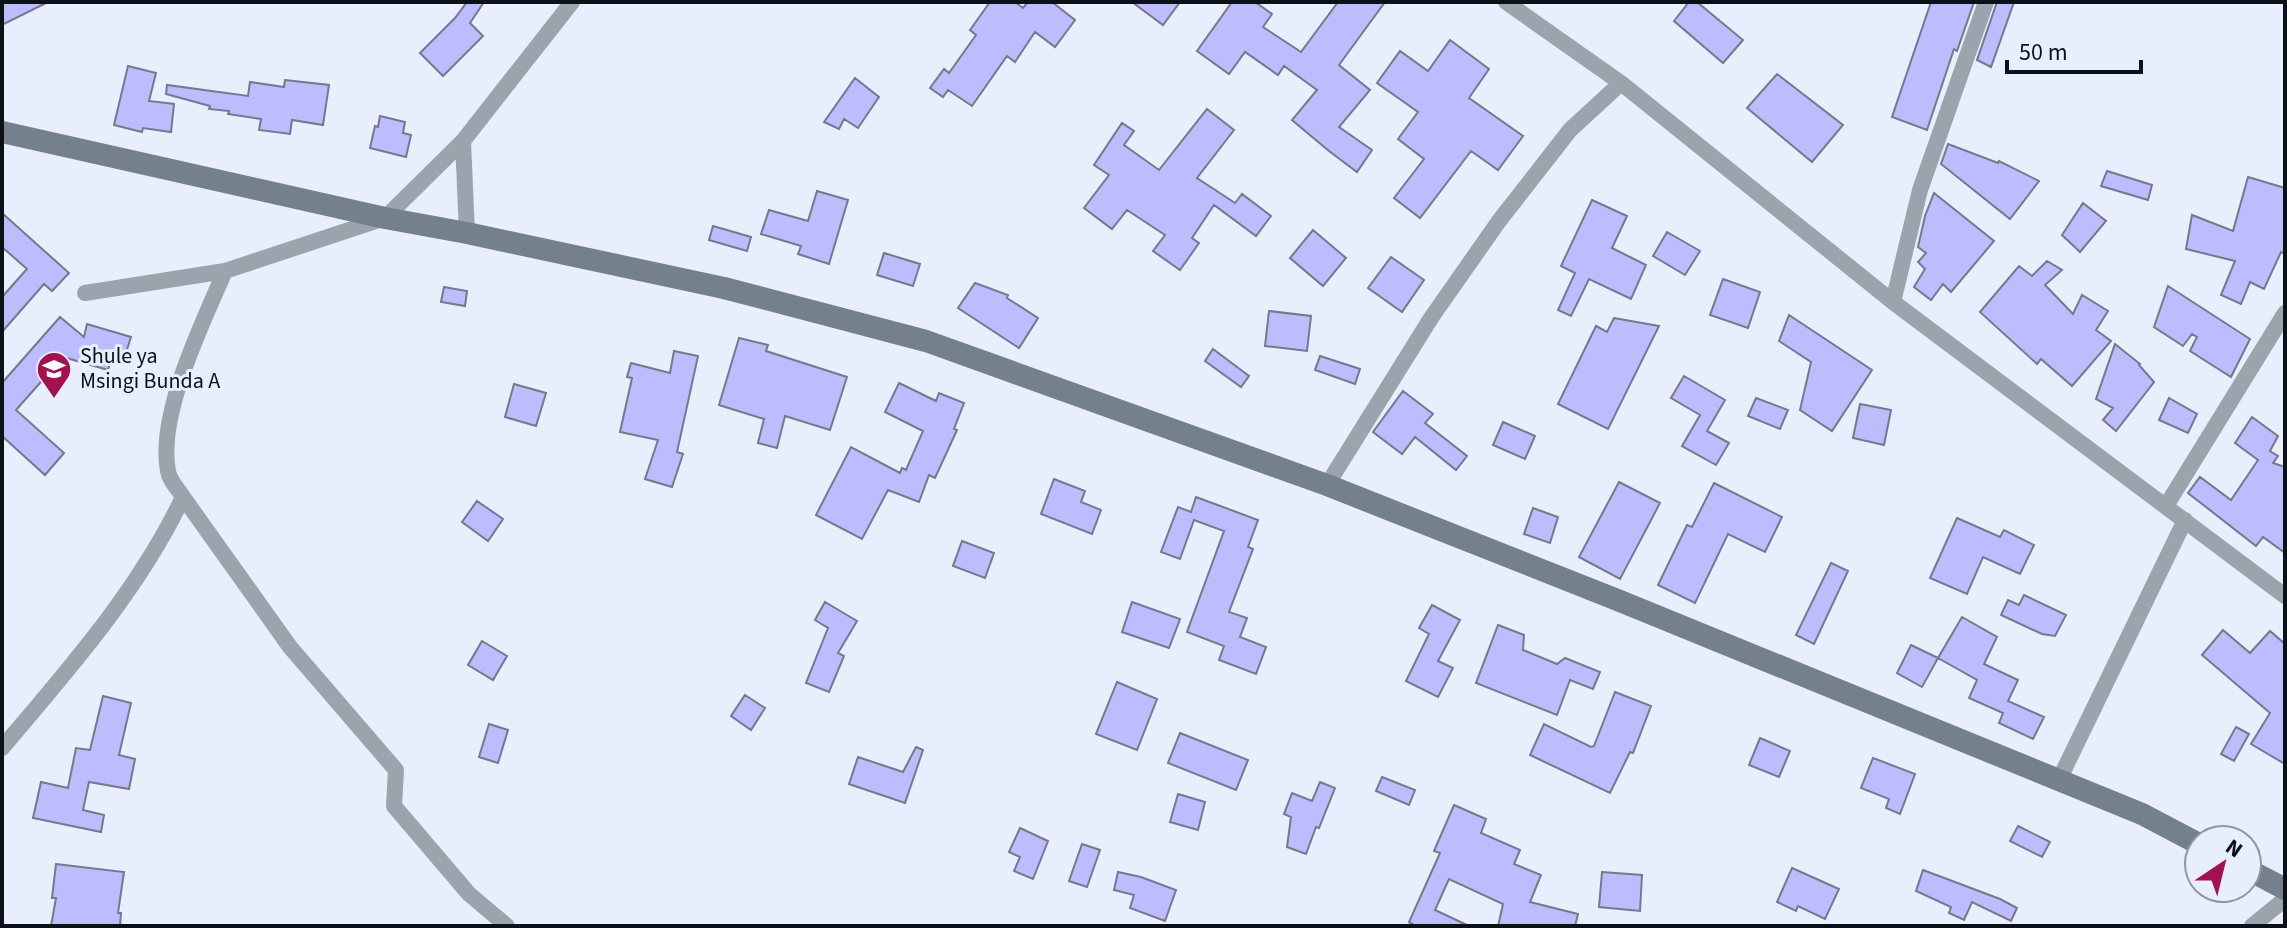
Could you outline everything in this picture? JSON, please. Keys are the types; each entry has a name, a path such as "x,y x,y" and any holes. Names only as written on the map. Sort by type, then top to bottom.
{"main road":[{"path":"2,132 385,218 724,288 926,341 1327,485 2059,780 2142,814 2183,836"},
{"path":"2263,877 2285,889"}],"street":[{"path":"85,293 225,271 385,218 463,141 572,2"},
{"path":"1506,2 1621,83 1893,302 2285,596"},
{"path":"1893,302 1920,190 1986,2"},
{"path":"1327,485 1431,318 1499,221 1570,130 1621,83"},
{"path":"463,141 467,233"},
{"path":"225,271 191,352 175,401 167,442 168,473 290,647 396,770 394,806 469,894 507,926"},
{"path":"2166,506 2285,313"},
{"path":"2,748 133,585 166,532 183,497"},
{"path":"2059,780 2185,520"},
{"path":"2252,926 2285,899"}],"building":[{"path":"2,2 48,2 2,25"},
{"path":"467,2 484,2 470,23 483,36 443,76 420,53"},
{"path":"990,2 1015,2 1023,8 1028,2 1052,2 1075,20 1055,47 1035,32 1015,62 1007,56 972,106 948,90 943,97 930,88 944,69 949,73 976,35 970,30"},
{"path":"1132,2 1180,2 1163,25"},
{"path":"1232,2 1255,2 1272,14 1263,27 1301,52 1338,2 1385,2 1339,65 1370,90 1339,127 1372,150 1357,172 1292,120 1317,90 1284,66 1278,75 1245,52 1229,74 1197,51"},
{"path":"1689,2 1697,2 1743,40 1723,63 1674,21"},
{"path":"1931,2 1974,2 1957,51 1954,49 1927,130 1892,117"},
{"path":"1997,2 2014,2 1991,67 1977,60"},
{"path":"1450,40 1489,69 1469,98 1523,136 1498,170 1471,151 1420,218 1394,198 1424,159 1398,139 1418,112 1377,83 1400,51 1428,71"},
{"path":"128,66 156,73 149,101 174,104 171,132 143,128 142,132 114,125"},
{"path":"1777,74 1843,125 1812,162 1747,108"},
{"path":"855,78 879,97 858,128 844,119 839,129 824,122"},
{"path":"285,80 329,85 323,125 292,120 290,134 259,130 261,119 209,109 210,106 166,94 167,85 248,96 250,82 284,87"},
{"path":"1207,109 1234,130 1197,178 1235,203 1242,194 1271,216 1256,236 1214,205 1192,238 1199,243 1180,270 1153,251 1165,235 1127,210 1112,229 1084,208 1109,175 1094,165 1122,123 1134,131 1124,145 1159,170"},
{"path":"380,116 405,122 403,133 411,135 406,157 370,148"},
{"path":"1948,144 1999,161 2039,181 2010,219 1941,164"},
{"path":"2107,171 2152,185 2148,200 2101,186"},
{"path":"2248,177 2285,188 2285,254 2281,252 2264,289 2250,282 2241,304 2221,295 2235,261 2186,249 2192,215 2233,231"},
{"path":"817,191 848,200 829,264 798,254 801,246 761,234 769,210 808,221"},
{"path":"1934,193 1994,241 1951,292 1943,284 1931,300 1914,287 1925,269 1918,262 1926,253 1918,247"},
{"path":"1592,200 1627,216 1612,248 1646,265 1631,299 1589,279 1571,316 1558,310 1575,273 1561,266"},
{"path":"2083,203 2106,221 2080,252 2062,235"},
{"path":"2,213 69,273 52,291 44,284 2,332 2,297 27,269 2,247"},
{"path":"713,226 751,237 747,251 709,240"},
{"path":"1313,230 1346,258 1323,286 1290,258"},
{"path":"1667,232 1700,251 1685,275 1653,256"},
{"path":"884,253 920,264 913,286 877,275"},
{"path":"1391,257 1424,280 1402,312 1368,288"},
{"path":"2047,261 2062,270 2045,285 2073,314 2082,295 2108,311 2096,330 2111,341 2072,386 2041,359 2037,364 1980,312 2019,266 2032,276"},
{"path":"1723,279 1760,292 1748,328 1710,315"},
{"path":"975,283 1008,295 1007,298 1038,318 1019,348 958,308"},
{"path":"2168,286 2250,339 2231,377 2190,351 2197,337 2192,334 2183,346 2154,327"},
{"path":"444,287 467,291 465,306 441,302"},
{"path":"1269,311 1311,316 1307,351 1265,346"},
{"path":"1789,315 1872,370 1832,431 1800,410 1811,362 1779,341"},
{"path":"60,317 84,337 87,324 131,337 125,356 113,352 108,370 63,357 16,410 64,453 45,475 2,436 2,383"},
{"path":"1614,318 1659,326 1608,429 1558,404 1596,326 1607,332"},
{"path":"739,338 768,345 766,351 847,377 830,430 785,416 777,448 758,443 764,419 719,405"},
{"path":"2115,344 2140,364 2154,382 2116,431 2103,420 2113,408 2096,399"},
{"path":"1213,349 1249,376 1241,387 1205,361"},
{"path":"674,351 698,356 677,452 683,454 672,487 645,479 658,440 620,432 632,378 627,377 631,363 670,373"},
{"path":"1320,356 1360,369 1355,384 1315,370"},
{"path":"1684,376 1725,400 1707,431 1729,443 1716,465 1682,446 1700,415 1671,398"},
{"path":"899,383 936,401 939,393 964,403 954,429 957,430 935,478 929,475 919,502 888,490 862,539 816,515 851,447 900,473 902,468 906,470 923,431 885,412"},
{"path":"514,384 546,393 536,426 505,417"},
{"path":"1403,391 1433,414 1425,423 1467,456 1456,470 1415,437 1402,454 1373,432"},
{"path":"1756,398 1788,410 1780,429 1748,416"},
{"path":"2169,398 2197,414 2188,433 2159,420"},
{"path":"1860,404 1891,410 1884,445 1853,438"},
{"path":"2252,417 2278,436 2270,451 2278,456 2273,463 2285,467 2285,553 2263,537 2256,546 2188,493 2200,477 2231,500 2258,460 2235,443"},
{"path":"1503,422 1535,436 1525,459 1493,445"},
{"path":"1054,479 1085,491 1081,502 1101,510 1092,534 1041,514"},
{"path":"1619,482 1660,503 1620,579 1579,557"},
{"path":"1714,483 1782,517 1765,552 1728,534 1695,603 1658,585 1687,525 1692,527"},
{"path":"1196,497 1258,520 1248,547 1253,549 1229,612 1247,618 1240,637 1266,647 1256,674 1219,660 1224,646 1187,632 1224,531 1194,520 1180,559 1161,552 1178,507 1191,512"},
{"path":"477,501 503,519 488,541 462,522"},
{"path":"1533,508 1558,517 1550,543 1524,534"},
{"path":"1957,518 2000,537 2004,530 2034,545 2020,574 1983,557 1967,594 1930,578"},
{"path":"962,541 994,553 985,578 953,566"},
{"path":"1831,563 1848,571 1814,644 1796,635"},
{"path":"2024,595 2066,615 2055,636 2042,634 2001,615 2008,600 2019,605"},
{"path":"825,602 857,621 838,653 844,656 829,692 806,683 828,628 815,620"},
{"path":"1132,602 1180,619 1169,648 1122,632"},
{"path":"1432,605 1460,620 1438,661 1453,668 1438,697 1406,681 1429,634 1419,628"},
{"path":"1962,617 1997,637 1984,664 2018,680 2008,701 2044,717 2033,739 1999,723 2003,713 1969,698 1977,680 1938,658"},
{"path":"1498,625 1524,635 1523,650 1557,664 1565,658 1600,672 1593,689 1570,680 1557,715 1476,683"},
{"path":"2223,630 2250,653 2270,631 2285,644 2285,764 2251,744 2270,713 2202,655"},
{"path":"482,641 507,656 493,680 468,665"},
{"path":"1911,645 1938,658 1922,687 1897,673"},
{"path":"1117,682 1157,699 1137,750 1096,734"},
{"path":"1615,692 1651,706 1633,753 1630,752 1610,793 1530,755 1544,724 1594,746"},
{"path":"745,695 765,708 751,730 731,716"},
{"path":"103,696 131,703 119,755 135,759 129,789 89,782 83,810 104,815 101,832 33,818 41,782 68,788 76,748 90,750"},
{"path":"489,724 508,730 498,763 479,757"},
{"path":"2236,727 2249,734 2234,761 2221,754"},
{"path":"1180,733 1248,760 1236,790 1168,763"},
{"path":"1760,738 1790,751 1779,777 1749,765"},
{"path":"916,747 923,750 905,803 849,784 858,757 903,772"},
{"path":"1873,758 1915,774 1900,814 1886,808 1889,799 1861,788"},
{"path":"1382,777 1415,790 1409,805 1376,791"},
{"path":"1320,782 1335,788 1306,854 1287,847 1291,817 1284,814 1292,793 1312,801"},
{"path":"1178,794 1205,802 1198,830 1170,822"},
{"path":"1454,805 1486,819 1481,833 1520,850 1514,864 1541,875 1530,902 1578,914 1575,926 1498,926 1503,904 1449,879 1435,910 1469,926 1416,926 1409,922 1440,853 1434,851"},
{"path":"2018,826 2050,842 2042,857 2010,841"},
{"path":"1020,828 1048,841 1033,879 1014,871 1020,857 1009,852"},
{"path":"1082,844 1100,850 1087,887 1069,881"},
{"path":"56,864 124,872 118,913 121,913 120,926 51,926 56,898 52,898"},
{"path":"1792,868 1839,889 1825,919 1798,906 1796,911 1777,902"},
{"path":"1923,870 2017,908 2011,921 1972,902 1964,920 1949,913 1951,907 1916,891"},
{"path":"1118,872 1176,890 1165,921 1130,908 1134,895 1114,890"},
{"path":"1602,872 1642,875 1640,911 1599,907"}],"place":[{"name":"Shule ya Msingi Bunda A","path":"54,400"}]}
